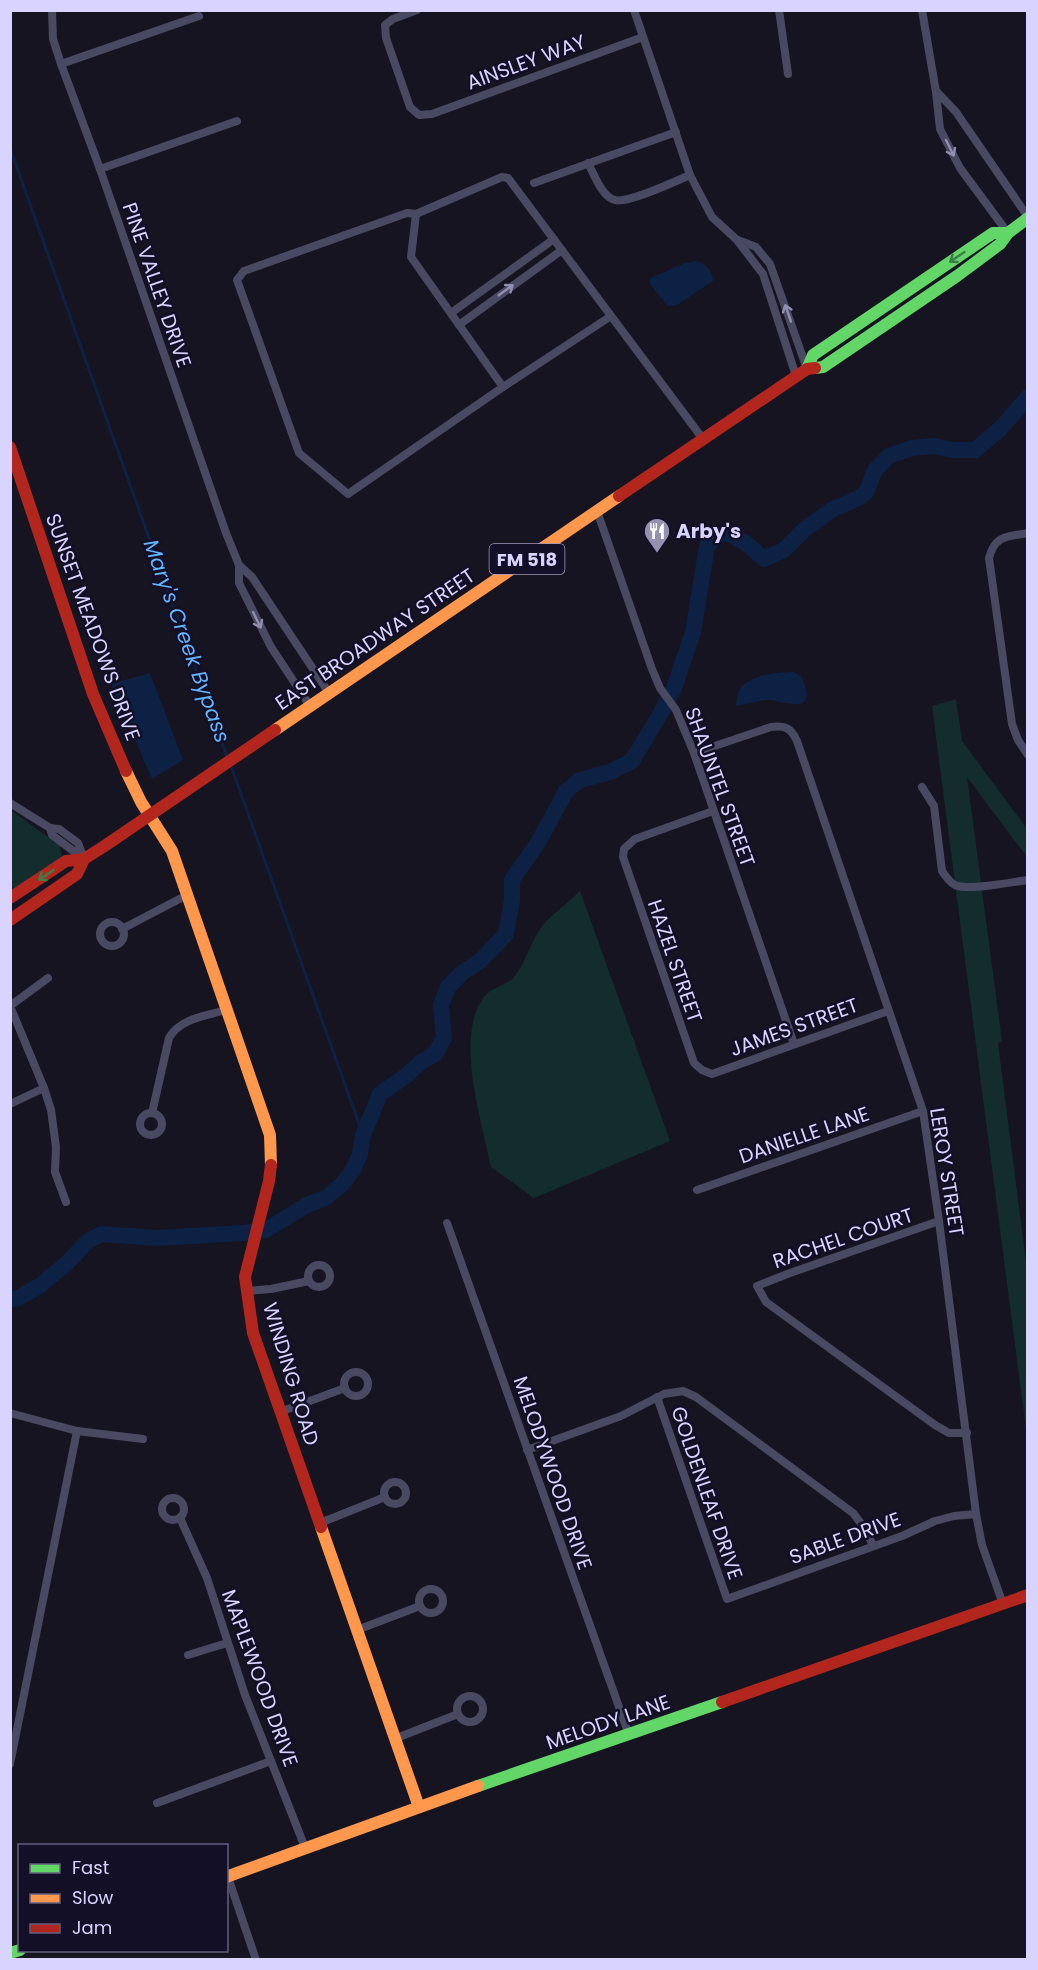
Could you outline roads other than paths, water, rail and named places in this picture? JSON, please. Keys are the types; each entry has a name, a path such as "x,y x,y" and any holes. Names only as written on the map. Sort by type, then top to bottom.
{"street":[{"name":"AINSLEY WAY","path":"417,10 393,19 385,25 386,38 410,107 419,115 432,114 643,37"},
{"path":"634,10 690,175 712,217 737,240 763,274 802,372"},
{"path":"779,10 788,74"},
{"path":"922,10 940,129 960,168 1008,233"},
{"name":"PINE VALLEY DRIVE","path":"51,12 53,39 61,64 239,566 239,583 271,647 310,706"},
{"path":"61,64 200,16"},
{"path":"936,92 956,112 1028,217"},
{"path":"100,169 237,121"},
{"path":"534,183 676,132"},
{"path":"588,163 605,194 614,200 627,200 690,175"},
{"path":"611,316 348,494 300,453 237,280 244,271 406,213 416,214 502,177 508,178 703,439"},
{"path":"416,214 411,257 503,387"},
{"name":"EAST BROADWAY STREET","path":"149,815 802,372 823,367 1000,244 1008,233 1028,217"},
{"name":"EAST BROADWAY STREET","path":"802,372 813,355 993,232 1008,233"},
{"path":"451,313 554,239"},
{"path":"737,240 756,247 770,264 802,372"},
{"path":"459,325 562,250"},
{"path":"871,334 872,325 915,294 931,274"},
{"name":"SUNSET MEADOWS DRIVE","path":"10,447 93,694 124,767 149,815"},
{"name":"SHAUNTEL STREET","path":"597,511 660,688 676,710 694,753 794,1044"},
{"path":"1028,533 1003,537 992,546 989,558 1012,724 1018,740 1028,754"},
{"name":"PINE VALLEY DRIVE","path":"239,566 252,577 328,693"},
{"name":"LEROY STREET","path":"694,753 771,727 786,726 797,741 923,1111 976,1514 982,1545 1003,1604"},
{"path":"922,787 933,806 942,871 947,879 956,885 967,887 1028,880"},
{"path":"10,803 50,828 59,828 78,843 84,859"},
{"name":"HAZEL STREET","path":"712,1074 702,1070 694,1063 690,1054 624,863 624,849 635,838 713,811"},
{"name":"FM 518","path":"10,898 66,861 84,859 149,815"},
{"name":"WINDING ROAD","path":"149,815 172,851 270,1134 272,1157 269,1181 245,1277 253,1333 419,1807"},
{"name":"FM 518","path":"10,920 77,874 84,859"},
{"path":"122,929 187,895"},
{"path":"48,978 10,1006 51,1110 56,1147 55,1172 66,1203"},
{"path":"152,1113 169,1038 174,1030 183,1023 226,1010"},
{"name":"JAMES STREET","path":"712,1074 888,1011"},
{"path":"10,1104 44,1088"},
{"name":"DANIELLE LANE","path":"697,1190 923,1111"},
{"name":"RACHEL COURT","path":"939,1221 757,1286 766,1302 936,1425 949,1432 967,1433"},
{"name":"MELODYWOOD DRIVE","path":"447,1223 629,1735"},
{"path":"246,1291 271,1289 309,1281"},
{"path":"280,1412 345,1388"},
{"path":"527,1450 621,1416 657,1397 677,1391 696,1397 853,1513 866,1530 873,1546"},
{"name":"GOLDENLEAF DRIVE","path":"657,1397 727,1599"},
{"path":"10,1413 77,1431 143,1439"},
{"path":"11,1760 77,1431"},
{"path":"320,1523 385,1497"},
{"name":"SABLE DRIVE","path":"727,1599 902,1536 935,1521 976,1514"},
{"name":"MAPLEWOOD DRIVE","path":"180,1518 207,1578 227,1643 306,1850"},
{"name":"MELODY LANE","path":"228,1877 419,1807 1028,1595"},
{"path":"357,1630 420,1606"},
{"path":"188,1655 227,1643"},
{"path":"394,1739 458,1714"},
{"path":"157,1803 272,1761"},
{"path":"228,1880 256,1959"}],"water":[{"path":"695,261 708,268 713,281 677,305 668,306 650,284 651,278"},
{"path":"794,672 801,678 807,695 801,704 769,700 736,706 739,691 749,681 772,674"},
{"path":"150,673 183,760 152,779 111,684"}],"waterway":[{"name":"Mary's Creek Bypass","path":"10,148 227,757"},
{"path":"10,1300 41,1285 88,1241 101,1234 157,1238 266,1230 305,1206 327,1197 342,1184 353,1170 360,1154 363,1135 380,1094 435,1054 444,1038 441,1005 448,987 462,973 481,960 506,934 512,900 512,880 539,841 566,791 580,780 610,772 632,761 662,711 674,688 693,632 707,546 717,535 728,533 746,543 764,559 784,550 805,529 833,509 859,498 867,491 875,470 889,456 912,448 934,446 951,450 975,450 1000,429 1028,397"},
{"name":"Mary's Creek Bypass","path":"231,766 363,1135"}],"place":[{"name":"Arby's","path":"657,554"}]}
